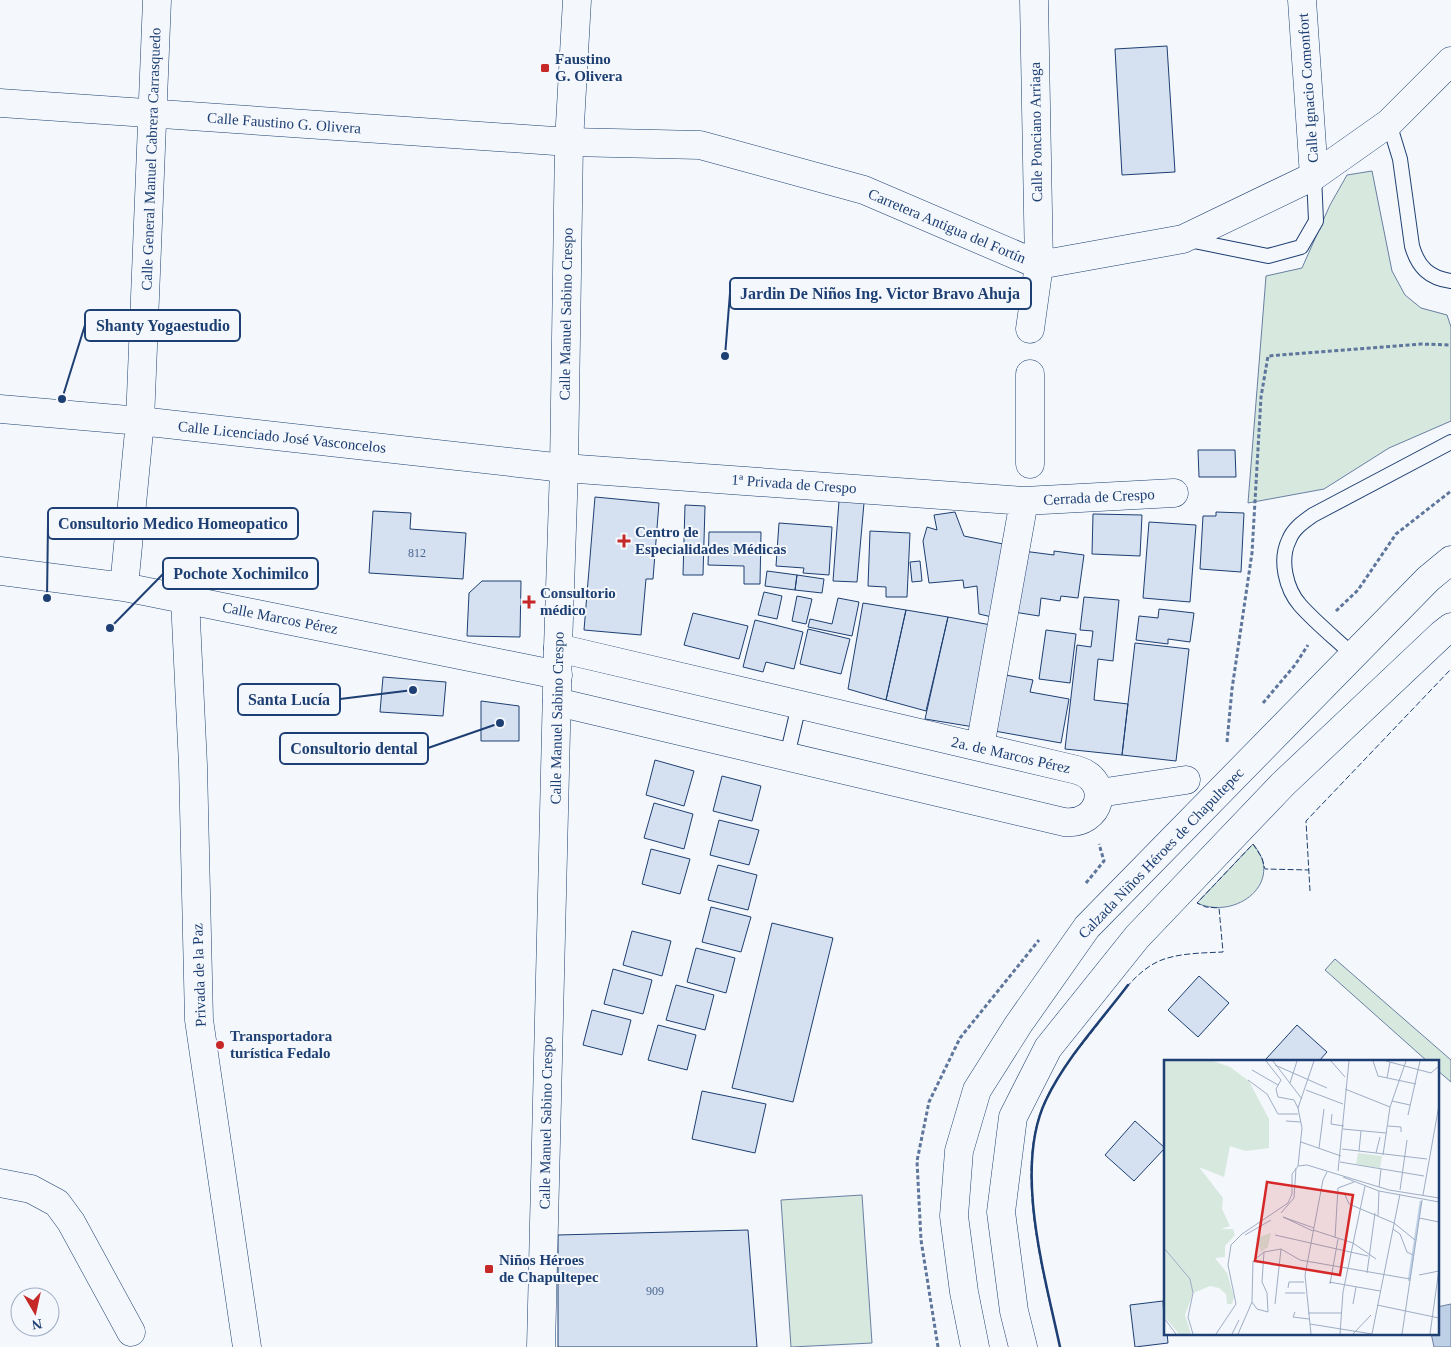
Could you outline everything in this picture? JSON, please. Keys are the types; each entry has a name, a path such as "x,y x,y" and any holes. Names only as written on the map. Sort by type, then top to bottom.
{"street":[{"name":"Calle General Manuel Cabrera Carrasquedo","path":"124,587 140,422 157,0"},
{"name":"Calle Manuel Sabino Crespo","path":"541,1347 564,468 569,142 577,0"},
{"name":"Calle Ponciano Arriaga","path":"1030,329 1039,265 1034,0"},
{"name":"Calle Ignacio Comonfort","path":"1302,0 1314,176"},
{"name":"Carretera Antigua del Fortín","path":"569,142 700,145 864,190 1039,265 1183,239 1314,176 1388,123 1451,61"},
{"name":"Calle Faustino G. Olivera","path":"0,103 569,142"},
{"path":"1030,365 1030,464"},
{"name":"Calle Licenciado José Vasconcelos","path":"0,409 140,422 564,468"},
{"name":"1ª Privada de Crespo","path":"564,468 1024,501"},
{"name":"Cerrada de Crespo","path":"1024,501 1174,493"},
{"path":"980,747 1024,501"},
{"name":"Calzada Niños Héroes de Chapultepec","path":"975,1347 964,1292 954,1216 960,1151 977,1090 1018,1025 1087,927 1428,579 1451,560"},
{"name":"Calle Marcos Pérez","path":"0,571 124,587 558,675"},
{"name":"Privada de la Paz","path":"185,599 193,764 199,1020 247,1347"},
{"path":"1023,1347 1014,1311 1001,1212 1013,1117 1048,1048 1137,937 1283,784 1451,627"},
{"name":"2a. de Marcos Pérez","path":"558,648 1084,772 1092,779 1099,793"},
{"path":"557,702 1070,823 1081,821 1091,815 1097,805 1099,793 1186,780"},
{"path":"0,1183 31,1190 57,1203 71,1222 130,1332"}],"lane":[{"path":"1388,123 1400,160 1412,246 1416,258 1425,271 1433,276 1451,281"},
{"path":"1183,239 1268,256 1301,247 1316,221 1314,176"},
{"path":"1353,656 1300,605 1292,593 1285,566 1286,546 1289,538 1303,522 1313,515 1451,442"},
{"path":"787,756 799,705"}],"path":[{"path":"1227,744 1232,689 1252,553 1261,397 1268,356 1421,344 1451,346"}],"shaded area":[{"path":"1372,171 1392,271 1405,295 1421,308 1447,315 1451,327 1451,421 1389,448 1324,489 1248,503 1266,276 1302,268 1330,205 1347,175"},
{"path":"1253,844 1262,858 1264,872 1260,884 1252,894 1241,902 1227,907 1212,907 1197,903"},
{"path":"1335,959 1451,1060 1451,1082 1438,1071 1438,1060 1426,1060 1325,970"},
{"path":"862,1195 872,1343 791,1347 781,1200"}],"water":[{"path":"1451,1304 1451,1347 1434,1347 1431,1334 1438,1334 1438,1307"}],"building":[{"path":"1167,46 1175,172 1122,175 1115,49"},
{"path":"1198,450 1235,450 1236,477 1199,477"},
{"name":"Centro de Especialidades Médicas","path":"595,497 659,503 653,579 646,579 641,635 584,630"},
{"path":"839,501 864,503 857,582 833,581"},
{"path":"685,505 705,506 703,575 683,575"},
{"path":"373,511 411,513 410,529 466,533 463,579 369,573"},
{"path":"955,512 964,536 1008,545 992,617 979,614 977,586 964,588 963,580 929,583 923,541 927,527 937,530 934,515"},
{"path":"1216,512 1244,513 1241,572 1200,569 1203,516 1216,516"},
{"path":"1093,514 1142,515 1140,556 1092,554"},
{"path":"1149,522 1196,525 1190,602 1143,598"},
{"path":"779,523 832,527 829,575 803,573 804,568 776,566"},
{"path":"870,531 910,533 907,597 886,597 886,587 868,586"},
{"path":"709,532 761,532 760,584 744,584 744,566 708,565"},
{"path":"1023,551 1054,555 1054,551 1084,555 1078,598 1061,596 1060,601 1041,598 1039,616 1014,612"},
{"path":"920,561 922,581 912,582 910,562"},
{"path":"767,571 797,575 795,590 765,586"},
{"path":"797,575 824,579 822,593 795,590"},
{"path":"482,581 521,581 520,637 467,636 469,593"},
{"path":"764,592 782,596 777,619 758,615"},
{"path":"797,596 812,599 806,624 792,621"},
{"path":"1084,597 1119,600 1113,661 1098,659 1094,700 1128,704 1122,755 1065,749 1077,645 1091,647 1093,631 1080,630"},
{"path":"838,598 859,602 852,636 808,627 810,619 832,624"},
{"path":"863,603 906,610 886,700 848,689"},
{"path":"1159,609 1194,613 1190,642 1168,639 1168,644 1136,640 1139,616 1158,618"},
{"path":"906,610 948,617 926,711 886,700"},
{"path":"693,613 748,626 739,659 684,645"},
{"path":"948,617 991,625 974,727 925,719"},
{"path":"755,620 803,632 794,669 766,662 763,672 743,667"},
{"path":"808,629 850,639 841,674 800,664"},
{"path":"1046,630 1076,634 1070,683 1039,679"},
{"path":"1135,643 1189,649 1176,761 1122,755"},
{"path":"1000,674 1033,680 1030,692 1069,699 1061,743 989,730"},
{"path":"383,677 446,682 443,716 380,712"},
{"path":"481,701 519,706 519,741 481,741"},
{"path":"655,760 694,771 684,806 646,795"},
{"path":"722,776 761,786 752,821 713,811"},
{"path":"654,803 693,814 684,849 644,838"},
{"path":"719,820 759,830 749,865 710,855"},
{"path":"651,849 690,859 680,894 642,884"},
{"path":"718,865 757,875 748,910 708,900"},
{"path":"711,907 751,917 741,952 702,942"},
{"path":"772,923 833,938 793,1102 732,1088"},
{"path":"632,931 671,941 662,976 623,965"},
{"path":"696,948 735,958 726,993 687,982"},
{"path":"613,969 652,980 643,1014 604,1004"},
{"path":"1199,976 1229,1003 1198,1037 1168,1010"},
{"path":"676,985 714,995 705,1030 666,1020"},
{"path":"592,1010 631,1020 622,1055 583,1045"},
{"path":"658,1025 696,1035 687,1070 648,1060"},
{"path":"1297,1025 1327,1052 1320,1060 1266,1059"},
{"path":"702,1091 766,1104 755,1153 692,1139"},
{"path":"1135,1121 1164,1147 1134,1181 1105,1155"},
{"path":"748,1230 757,1347 558,1347 558,1235"},
{"path":"1163,1301 1164,1334 1167,1334 1168,1343 1135,1347 1130,1305"}],"fence":[{"path":"1310,891 1306,821 1451,669"},
{"path":"1060,1347 1040,1256 1031,1190 1036,1128 1050,1090 1070,1060 1119,997 1141,973 1159,961 1174,956 1223,952 1219,908 1206,907 1197,903 1253,844 1262,858 1265,869 1309,870"}],"wall":[{"path":"1060,1347 1040,1256 1035,1222 1032,1157 1037,1127 1046,1100 1063,1070 1128,985"}],"place":[{"name":"Faustino G. Olivera","path":"545,68"},
{"name":"Jardin De Niños Ing. Victor Bravo Ahuja","path":"725,356"},
{"name":"Shanty Yogaestudio","path":"62,399"},
{"name":"Centro de Especialidades Médicas","path":"624,541"},
{"name":"Consultorio Medico Homeopatico","path":"47,598"},
{"name":"Consultorio médico","path":"529,602"},
{"name":"Pochote Xochimilco","path":"110,628"},
{"name":"Santa Lucía","path":"413,690"},
{"name":"Consultorio dental","path":"500,723"},
{"name":"Transportadora turística Fedalo","path":"220,1045"},
{"name":"Niños Héroes de Chapultepec","path":"489,1269"}]}
